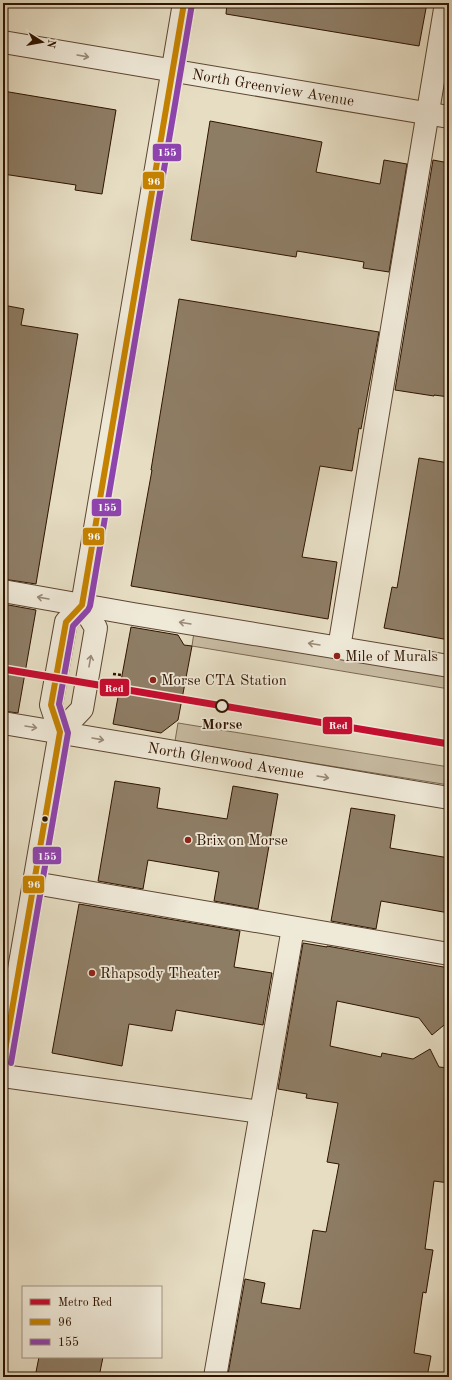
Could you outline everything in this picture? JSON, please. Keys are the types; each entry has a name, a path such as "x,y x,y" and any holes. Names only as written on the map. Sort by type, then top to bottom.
{"street":[{"path":"3,1062 12,955 34,883 60,732 51,705 66,622 82,605 184,3"},
{"path":"339,648 446,3"},
{"name":"North Greenview Avenue","path":"3,42 449,118"},
{"path":"3,591 449,666"},
{"path":"60,732 82,709 96,628 82,605"},
{"name":"North Glenwood Avenue","path":"3,723 449,798"},
{"path":"34,883 449,954"},
{"path":"215,1377 293,928"},
{"path":"3,1076 261,1112"}],"path":[{"path":"113,674 122,675"}],"shaded area":[{"path":"194,632 449,674 449,689 192,646"},
{"path":"178,723 449,767 449,785 175,741"}],"building":[{"path":"227,3 427,3 419,46 226,14"},
{"path":"3,91 116,110 102,194 75,190 76,185 3,174"},
{"path":"210,121 322,142 316,172 380,184 384,160 407,164 389,272 363,268 364,262 297,251 296,257 191,240"},
{"path":"433,160 449,163 449,397 395,390"},
{"path":"179,299 379,332 361,429 359,428 352,471 320,466 302,557 337,562 328,619 131,586 152,470"},
{"path":"3,305 24,309 21,325 78,334 36,584 3,579"},
{"path":"419,458 449,463 449,640 384,628 392,587 397,588"},
{"path":"3,604 36,610 18,713 3,711"},
{"name":"Morse CTA Station","path":"131,627 178,635 184,645 192,646 178,720 161,733 113,724"},
{"name":"Brix on Morse","path":"115,781 160,788 157,808 227,819 233,786 278,794 258,909 214,901 219,872 148,860 143,889 98,881"},
{"path":"351,808 395,815 390,848 449,858 449,913 381,901 376,929 331,921"},
{"path":"79,904 240,931 234,967 272,973 263,1025 176,1010 172,1031 129,1024 122,1066 52,1053"},
{"path":"303,943 449,968 449,1021 432,1035 419,1018 337,1001 330,1046 381,1057 382,1053 413,1059 430,1049 439,1067 449,1068 449,1183 434,1181 425,1249 433,1250 426,1293 423,1292 414,1353 431,1356 427,1377 243,1377 228,1374 245,1279 265,1283 261,1303 300,1309 313,1230 326,1232 339,1164 327,1162 338,1103 306,1098 307,1094 278,1089"},
{"path":"39,1358 103,1358 99,1377 35,1377"}],"metro line":[{"name":"Red","path":"3,669 449,744"}],"transit line":[{"name":"96","path":"3,1062 60,732 51,705 66,622 82,605 184,3"},
{"name":"155","path":"11,1063 68,733 59,704 73,626 90,606 192,4"}],"place":[{"name":"Mile of Murals","path":"337,656"},
{"name":"Morse CTA Station","path":"153,680"},
{"name":"Morse","path":"222,706"},
{"name":"Brix on Morse","path":"188,840"},
{"name":"Rhapsody Theater","path":"92,973"}]}
